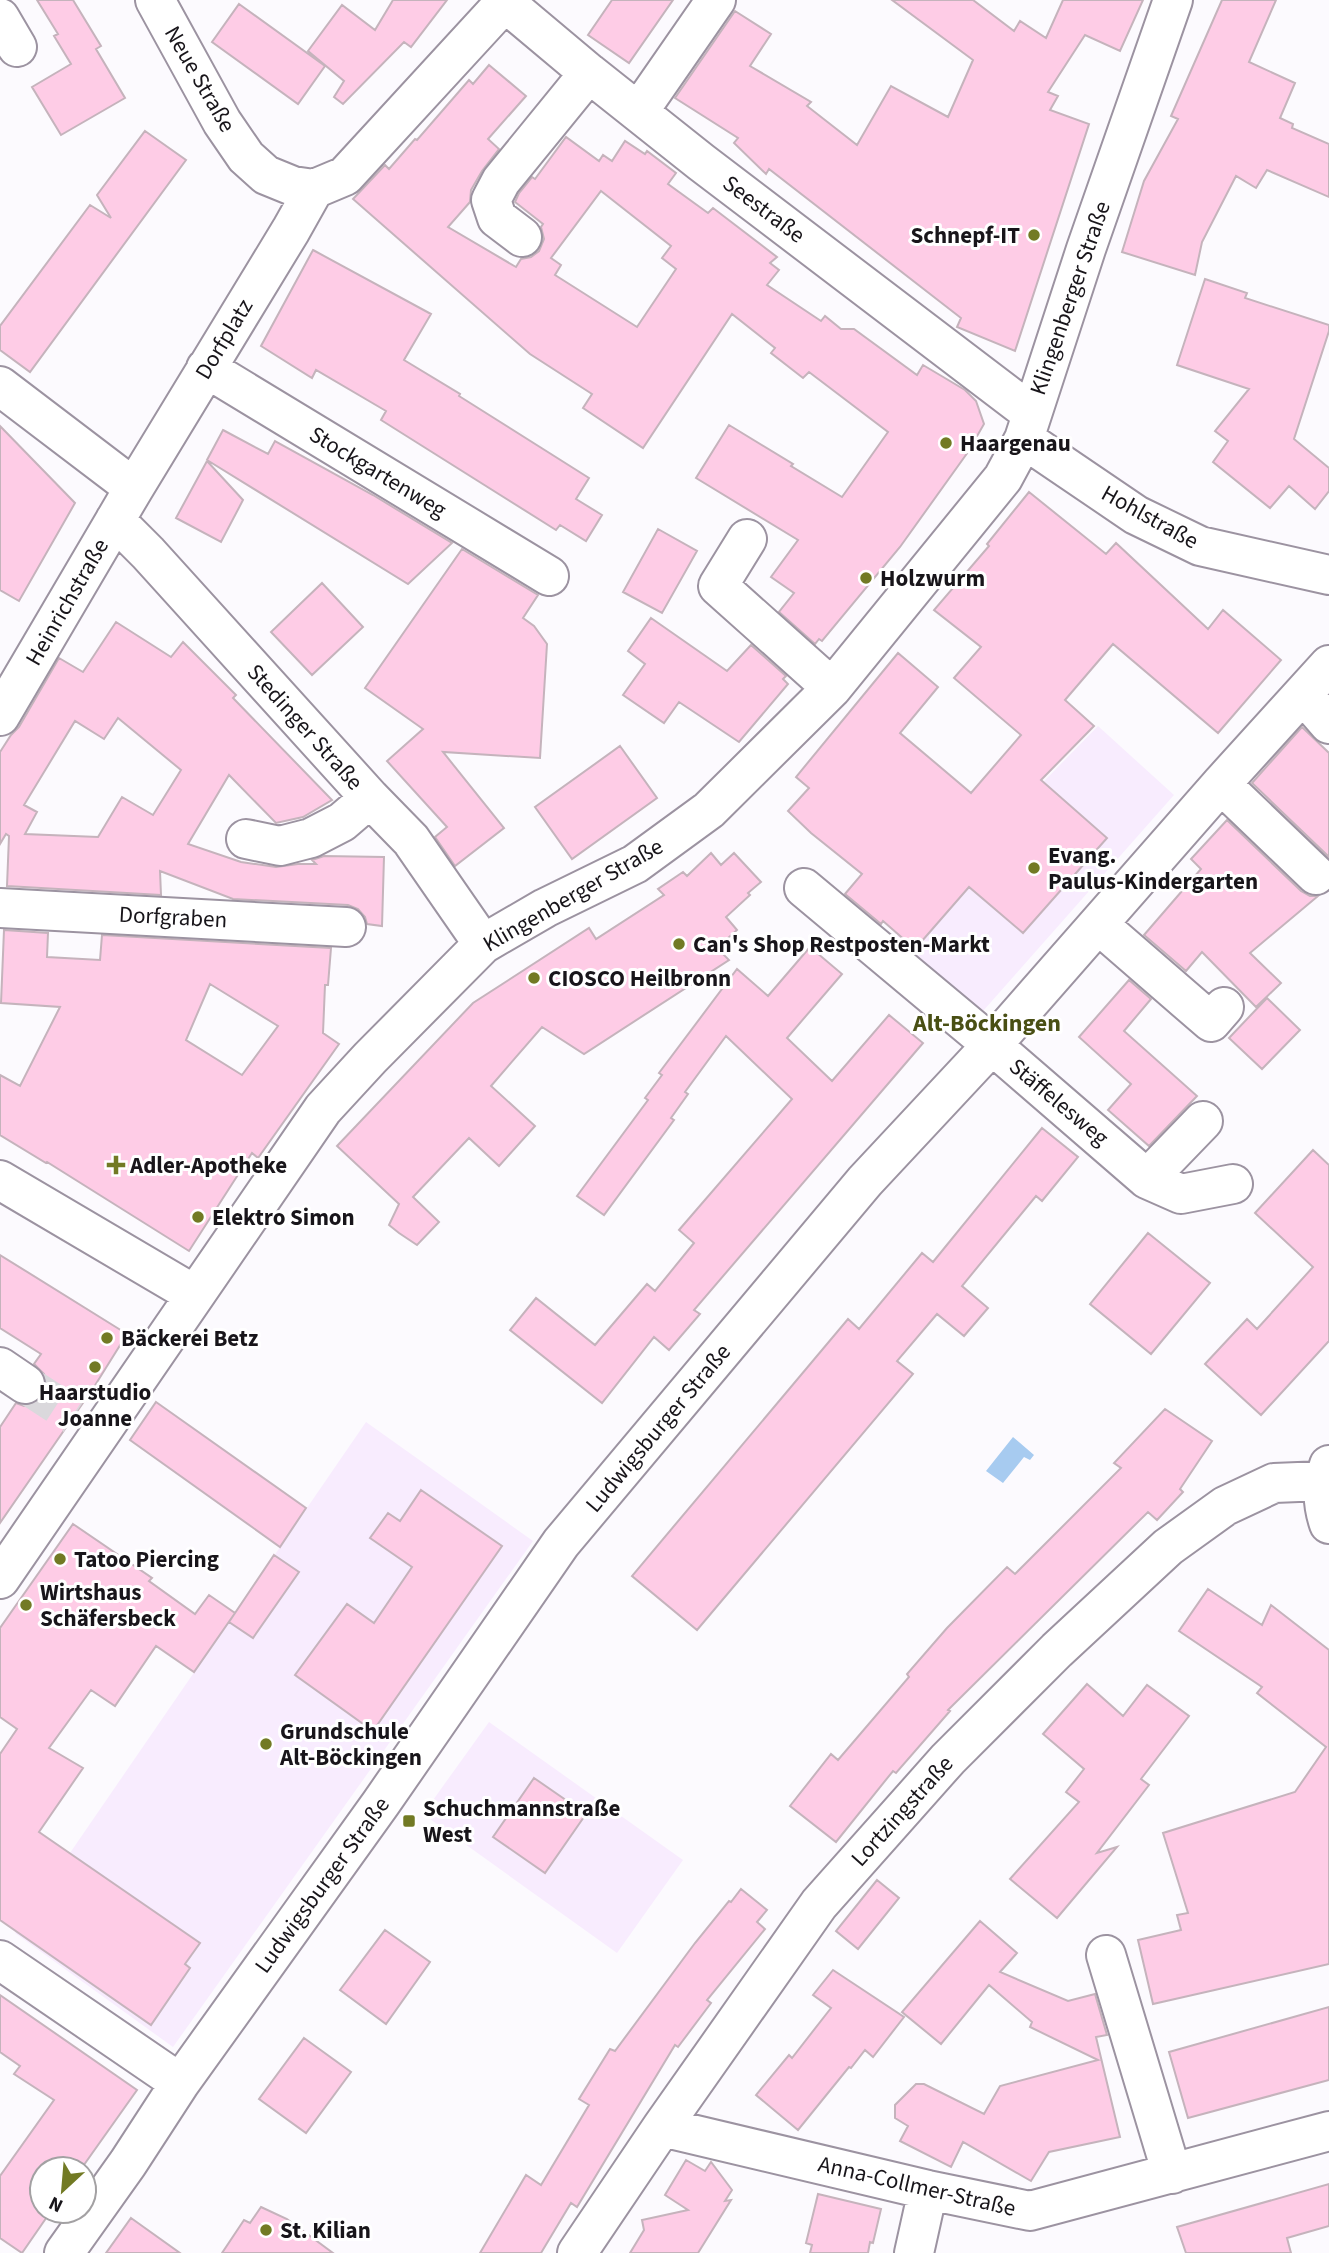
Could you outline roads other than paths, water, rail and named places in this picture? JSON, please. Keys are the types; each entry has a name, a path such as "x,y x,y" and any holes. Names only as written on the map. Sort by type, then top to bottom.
{"street":[{"name":"Neue Straße","path":"155,0 215,110 246,158 266,175 293,186 314,189"},
{"path":"639,111 716,0"},
{"name":"Klingenberger Straße","path":"0,1579 87,1425 195,1295 323,1109 483,944 545,908 635,863 709,810 832,688 1003,478 1028,426 1173,0"},
{"path":"314,189 345,176 504,1"},
{"name":"Seestraße","path":"504,1 701,162 1003,389 1028,426"},
{"path":"522,237 497,218 491,200 502,181 589,73"},
{"name":"Dorfplatz","path":"134,488 314,189"},
{"name":"Stockgartenweg","path":"206,368 549,576"},
{"path":"0,386 134,488"},
{"name":"Hohlstraße","path":"1028,426 1136,514 1200,546 1329,575"},
{"name":"Heinrichstraße","path":"0,716 134,488"},
{"name":"Stedinger Straße","path":"115,520 370,799 411,840 483,944"},
{"path":"747,539 718,586 832,688"},
{"name":"Ludwigsburger Straße","path":"64,2253 128,2163 180,2083 381,1803 561,1543 865,1181 992,1045 1221,784 1329,666"},
{"path":"1303,694 1329,724"},
{"path":"1221,784 1316,875"},
{"path":"246,839 280,846 311,838 342,822 370,799"},
{"name":"Stäffelesweg","path":"804,888 1147,1179 1181,1194 1233,1184"},
{"name":"Dorfgraben","path":"0,908 346,927"},
{"path":"1099,925 1211,1022 1224,1007"},
{"path":"1147,1179 1203,1121"},
{"path":"0,1180 195,1295"},
{"path":"1326,1473 1325,1513 1329,1524"},
{"name":"Lortzingstraße","path":"577,2253 819,1904 947,1759 1057,1650 1168,1547 1225,1506 1274,1483 1326,1473"},
{"path":"1106,1955 1171,2174"},
{"path":"0,1960 180,2083"},
{"name":"Anna-Collmer-Straße","path":"662,2127 928,2190 1030,2211 1329,2132"},
{"path":"914,2253 928,2190"}],"water":[{"path":"1013,1437 1034,1455 1030,1460 1024,1457 1003,1483 986,1471"}],"tunnel":[{"path":"25,1384 74,1416"}],"place":[{"name":"Schnepf-IT","path":"1034,235"},
{"name":"Haargenau","path":"946,443"},
{"name":"Holzwurm","path":"866,578"},
{"name":"Evang. Paulus-Kindergarten","path":"1034,868"},
{"name":"Can's Shop Restposten-Markt","path":"679,944"},
{"name":"CIOSCO Heilbronn","path":"534,978"},
{"name":"Adler-Apotheke","path":"116,1165"},
{"name":"Elektro Simon","path":"198,1217"},
{"name":"Bäckerei Betz","path":"107,1338"},
{"name":"Haarstudio Joanne","path":"95,1367"},
{"name":"Tatoo Piercing","path":"60,1559"},
{"name":"Wirtshaus Schäfersbeck","path":"26,1605"},
{"name":"Grundschule Alt-Böckingen","path":"266,1744"},
{"name":"Schuchmannstraße West","path":"409,1821"},
{"name":"St. Kilian","path":"266,2230"}],"district":[{"name":"Alt-Böckingen","path":"987,1023"}]}
